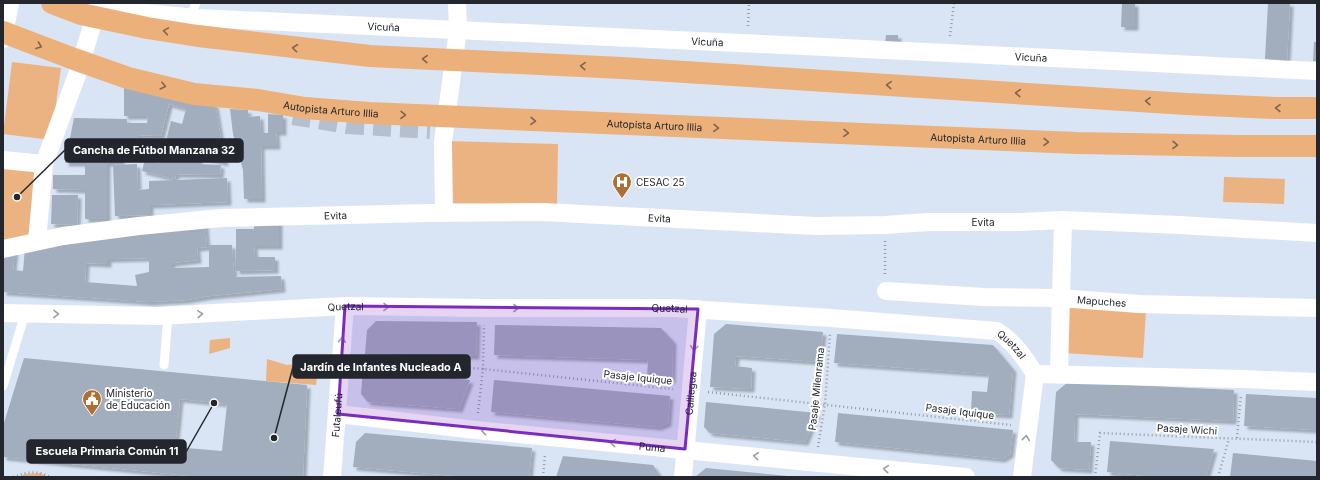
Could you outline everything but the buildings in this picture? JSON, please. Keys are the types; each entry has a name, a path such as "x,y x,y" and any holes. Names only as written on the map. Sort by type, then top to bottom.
{"highway":[{"path":"52,3 81,14 147,28 205,37 370,56 622,68 1186,104 1275,108 1317,108"},
{"name":"Autopista Arturo Illia","path":"3,32 67,57 128,78 194,94 258,100 305,108 369,114 1077,143 1317,146"}],"street":[{"path":"3,39 10,3"},
{"path":"444,213 443,142 458,30 457,3"},
{"path":"37,241 44,164 77,75 95,4"},
{"name":"Vicuña","path":"95,4 145,13 192,10 458,30 1317,71"},
{"path":"3,160 44,164"},
{"name":"Evita","path":"3,250 63,236 139,226 221,218 444,213 543,212 815,226 885,225 928,222 1019,222 1063,220 1187,225 1317,233"},
{"path":"1059,374 1063,220"},
{"name":"Mapuches","path":"886,290 984,297 1060,298 1139,304 1317,308"},
{"name":"Quetzal","path":"3,313 168,315 345,306 698,309 997,331 1016,346 1036,374"},
{"name":"Futaleufú","path":"332,477 338,414 345,306"},
{"name":"Calilegua","path":"682,477 698,309"},
{"path":"1022,477 1036,374 1242,378 1317,382"},
{"name":"Puma","path":"338,414 476,430 966,477"}],"lane":[{"path":"3,386 25,314"},
{"path":"164,365 168,315"}],"path":[{"path":"747,43 749,3"},
{"path":"949,53 954,3"},
{"path":"885,225 886,290"},
{"path":"476,430 483,369 484,308"},
{"name":"Pasaje Milenrama","path":"816,462 825,404 832,318"},
{"name":"Pasaje Iquique","path":"341,356 690,390 1028,427"},
{"path":"1237,438 1242,378"},
{"name":"Pasaje Wichi","path":"1095,477 1100,432 1317,442"},
{"path":"543,477 547,437"},
{"path":"1218,477 1229,439"},
{"path":"13,477 25,473 40,472 50,477"}],"highlighted area":[{"path":"345,306 698,309 685,449 338,414"}],"shaded area":[{"path":"12,62 61,68 51,140 3,134"},
{"path":"447,141 558,144 557,205 445,203"},
{"path":"3,163 41,166 34,238 3,246"},
{"path":"1224,177 1285,179 1284,204 1223,202"},
{"path":"1066,306 1146,311 1143,358 1063,353"},
{"path":"230,338 230,348 209,354 210,340"},
{"path":"267,359 287,365 319,361 316,385 266,381"},
{"path":"40,473 48,477 17,477 25,474"}],"tunnel":[{"path":"293,116 347,125 430,130"}],"place":[{"name":"Cancha de Fútbol Manzana 32","path":"17,197"},
{"name":"CESAC 25","path":"622,199"},
{"name":"Escuela Primaria Común 11","path":"214,403"},
{"name":"Ministerio de Educación","path":"92,416"},
{"name":"Jardín de Infantes Nucleado A","path":"274,438"}]}
